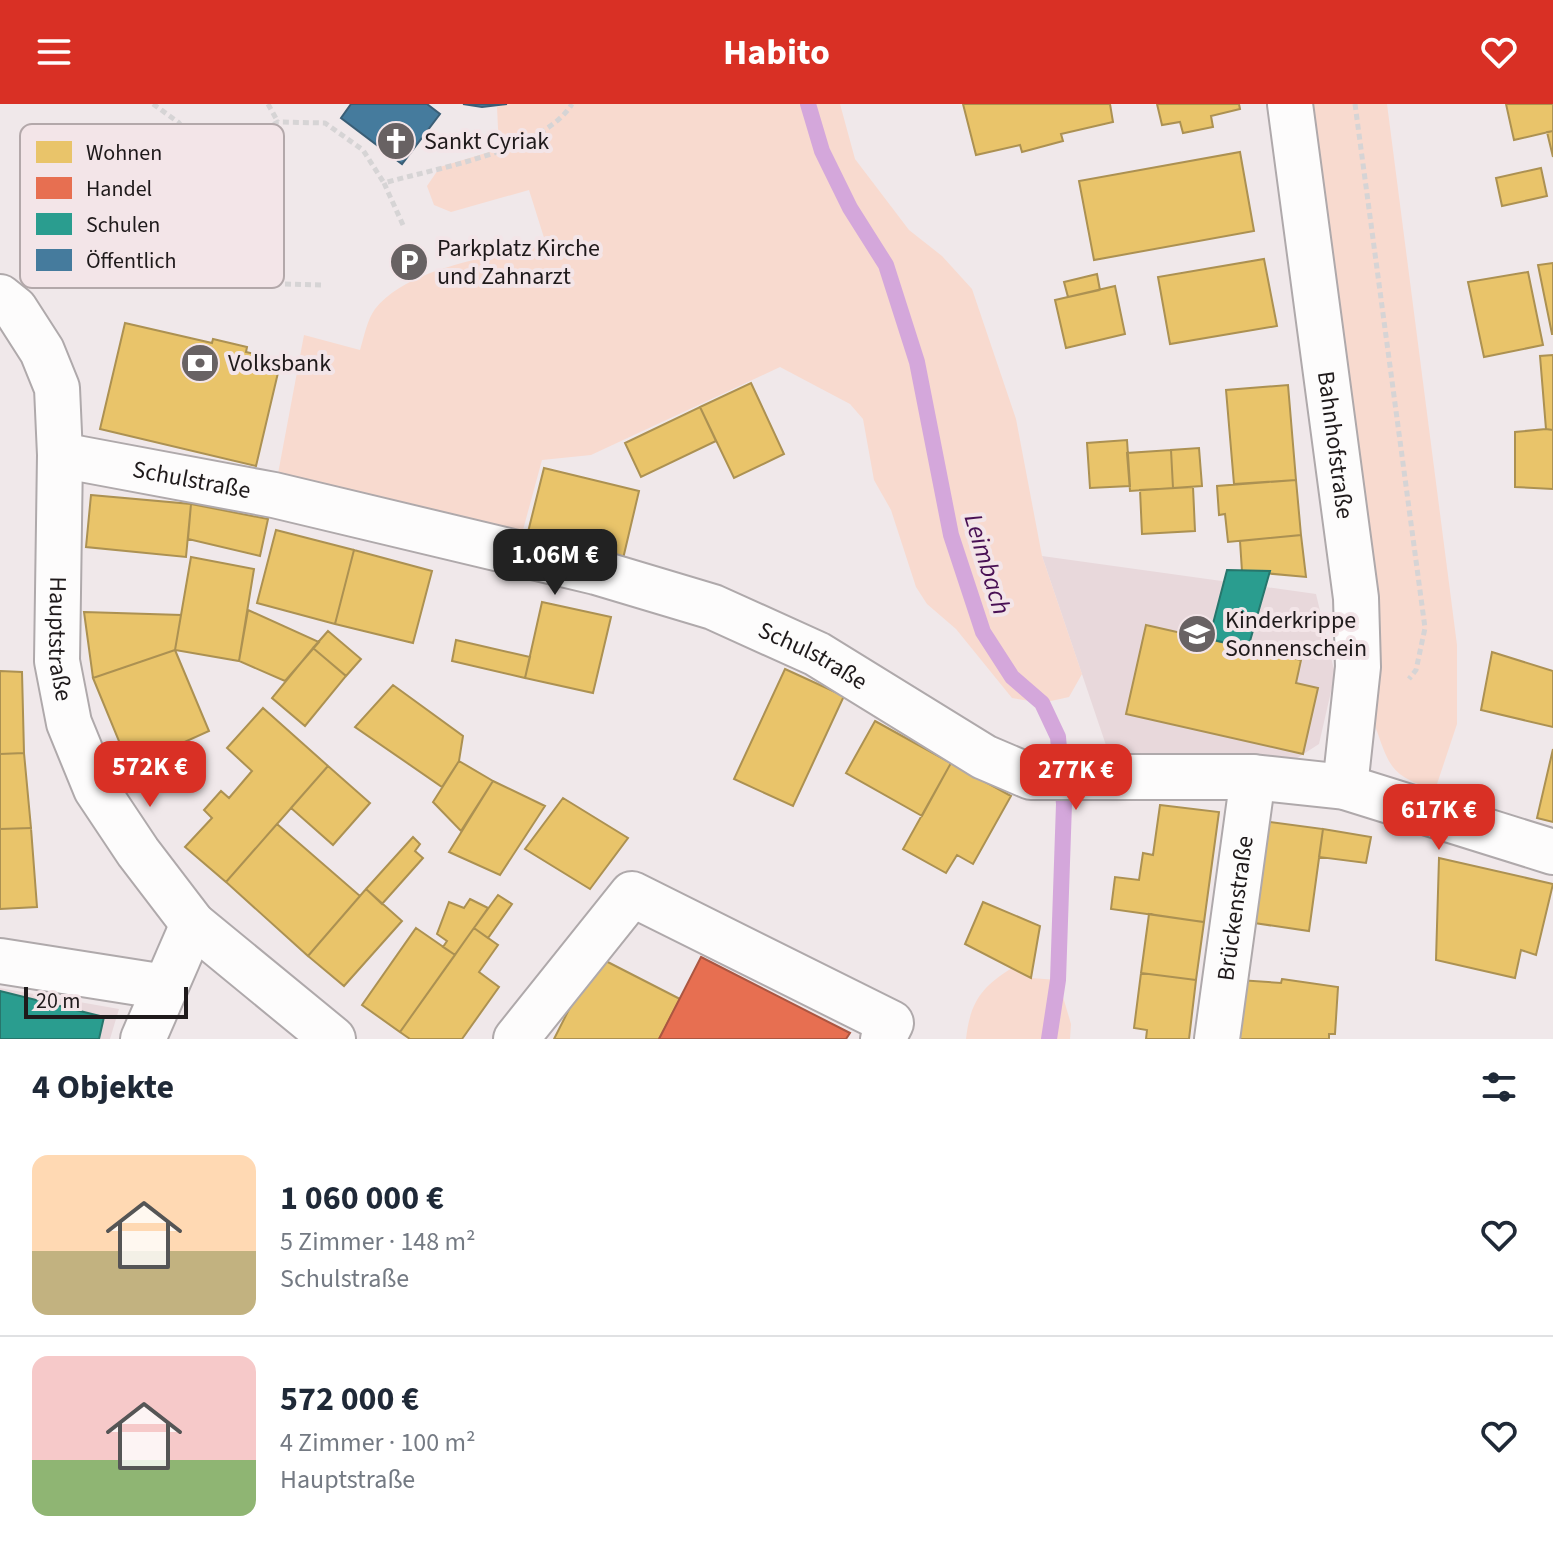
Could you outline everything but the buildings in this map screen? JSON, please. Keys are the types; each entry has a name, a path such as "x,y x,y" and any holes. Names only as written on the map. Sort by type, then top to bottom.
{"street":[{"name":"Bahnhofstraße","path":"1290,104 1356,598 1358,667 1345,787"},
{"name":"Hauptstraße","path":"0,297 15,309 42,351 57,388 60,455 57,661 69,723 96,789 138,852 193,924 333,1039"},
{"name":"Schulstraße","path":"60,455 274,495 596,572 713,607 817,654 984,757 1031,777 1253,777 1345,787 1553,852"},
{"name":"Brückenstraße","path":"1217,1039 1253,777"},
{"path":"516,1039 632,894 891,1023 883,1039"},
{"path":"143,1039 193,924"},
{"path":"0,961 165,987"}],"path":[{"path":"153,104 180,124"},
{"path":"268,104 278,122"},
{"path":"384,183 521,144 565,116 572,104"},
{"path":"1355,104 1425,628"},
{"path":"274,124 325,123 363,150 384,183 403,225"},
{"path":"284,284 321,285"}],"shaded area":[{"path":"507,104 840,104 855,159 909,230 942,256 972,289 1016,419 1042,556 1082,674 1069,697 1042,703 1012,698 956,629 927,604 916,587 891,510 874,480 863,419 850,404 780,367 591,455 542,460 517,552 274,495 304,335 360,350 375,309 390,294 409,283 454,265 546,244 529,190 451,212 434,205 427,186 440,167 499,149 497,107"},
{"path":"1290,104 1387,104 1457,645 1457,724 1435,790 1408,779 1393,767 1374,723"},
{"name":"Kinderkrippe Sonnenschein","path":"1042,556 1316,594 1335,674 1319,744 1288,764 1110,757"},
{"path":"1012,968 1031,978 1058,980 1071,1024 1070,1039 966,1039 979,997 992,982"},
{"path":"0,988 119,1009 110,1039 0,1039"}],"waterway":[{"name":"Leimbach","path":"808,104 822,151 850,208 886,265 917,362 951,535 983,632 1012,677 1042,703 1058,737 1064,804 1058,980 1049,1039"}],"place":[{"name":"Sankt Cyriak","path":"396,141"},
{"name":"Parkplatz Kirche und Zahnarzt","path":"409,262"},
{"name":"Volksbank","path":"200,363"},
{"name":"Kinderkrippe Sonnenschein","path":"1197,634"}]}
